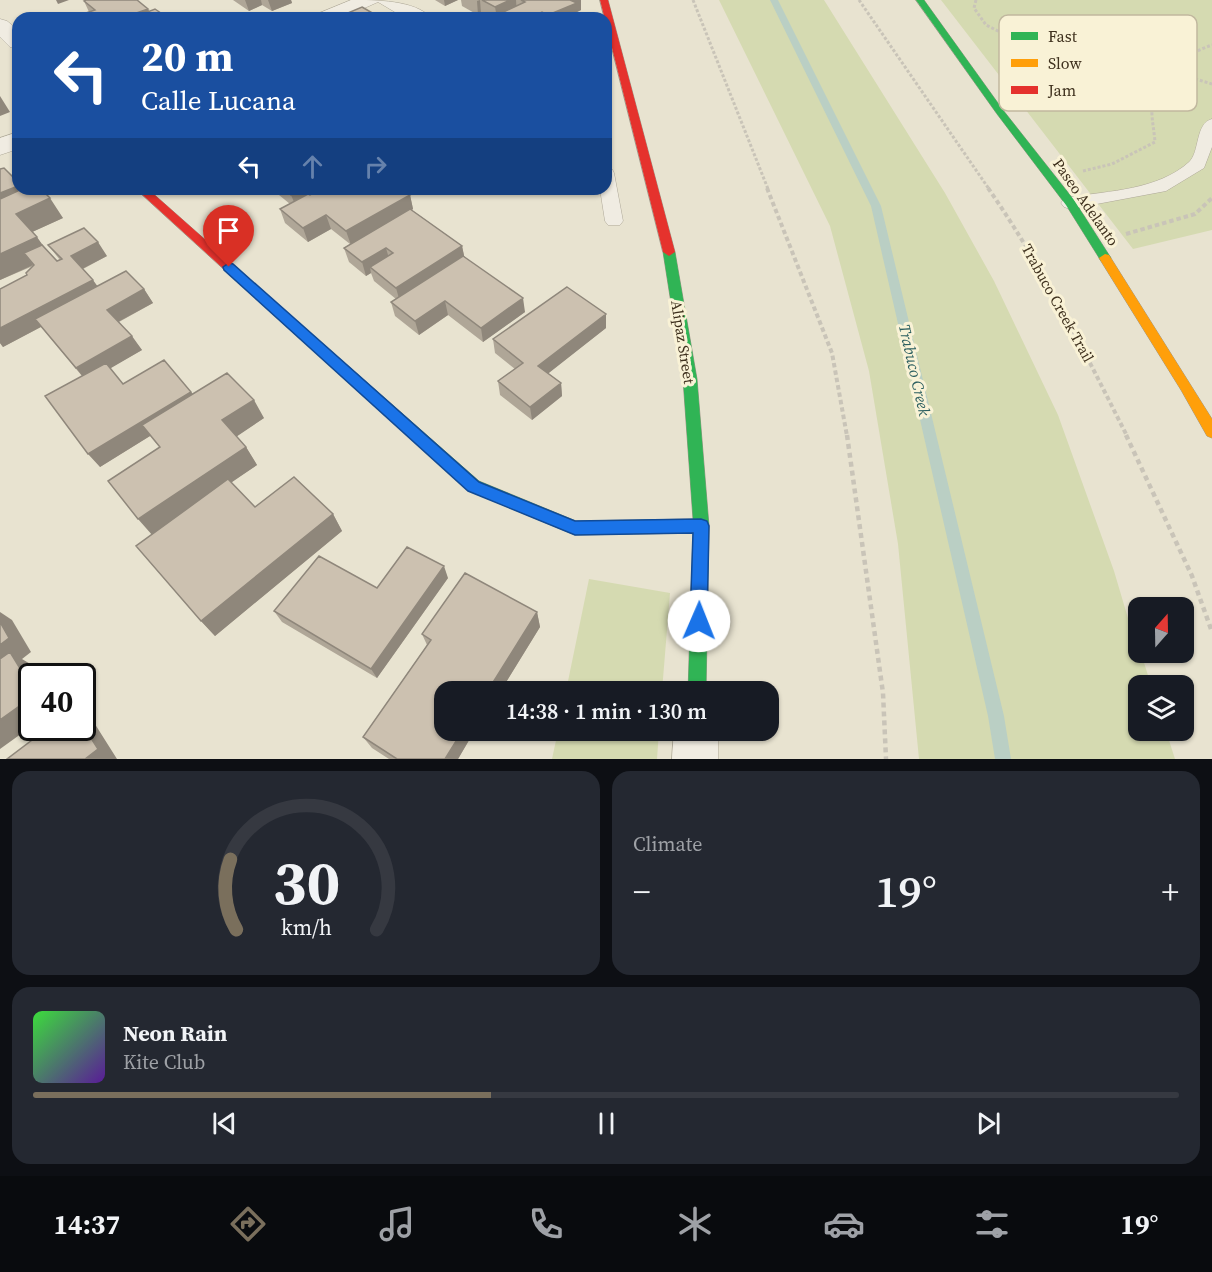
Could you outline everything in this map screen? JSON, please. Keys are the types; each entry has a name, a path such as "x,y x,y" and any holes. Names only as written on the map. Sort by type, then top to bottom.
{"street":[{"path":"339,12 369,0"},
{"path":"386,0 409,12"},
{"name":"Paseo Adelanto","path":"920,0 999,108"},
{"path":"0,25 12,36"},
{"name":"Alipaz Street","path":"612,31 670,257 690,379 701,526 697,681"},
{"name":"Paseo Adelanto","path":"1001,111 1070,203 1186,386 1212,432"},
{"path":"148,195 474,486 575,528 701,526"},
{"path":"695,759 696,741"}],"lane":[{"path":"1070,203 1160,187 1198,164 1210,134"},
{"path":"610,195 614,221"}],"path":[{"path":"693,0 832,353 850,450 882,682 886,759"},
{"name":"Trabuco Creek Trail","path":"859,0 1022,237 1064,310 1142,466 1192,576 1212,632"},
{"path":"976,0 974,8 986,24 999,31"},
{"path":"1197,50 1212,45"},
{"path":"1197,79 1212,84"},
{"path":"1047,174 1098,169 1155,142 1153,111"},
{"path":"1094,241 1195,214 1212,198"}],"green space":[{"path":"719,0 824,0 945,193 994,281 1058,415 1114,571 1128,618 1128,663 1144,663 1148,675 1128,675 1128,741 1169,741 1175,759 919,759 898,544 869,371 830,226"},
{"path":"941,0 1212,0 1212,230 1133,249 1027,111 1197,111 1197,15 999,15 999,75"},
{"path":"589,579 670,593 663,681 568,681"},
{"path":"556,741 658,741 657,759 552,759"}],"building":[{"path":"137,0 148,9 139,12 89,12 95,10 84,1"},
{"path":"482,0 510,0 495,7"},
{"path":"521,0 570,0 577,3 555,12 503,12 525,2"},
{"path":"362,7 371,12 350,12"},
{"path":"4,168 12,176 12,188 0,193 0,169"},
{"path":"12,194 47,195 50,198 16,214 37,237 0,254 0,199"},
{"path":"306,195 410,195 346,231 326,215 303,228 280,209"},
{"path":"410,209 462,246 396,288 370,267 393,253 386,248 362,262 344,248"},
{"path":"84,228 98,242 71,256 93,280 0,328 0,289 27,275 26,273 34,265 24,253 42,245 57,261 62,259 48,245"},
{"path":"463,256 523,298 481,328 445,301 415,321 391,302"},
{"path":"126,271 144,289 107,310 132,336 76,368 35,319"},
{"path":"567,287 606,314 538,366 561,383 530,407 498,381 523,363 493,339"},
{"path":"164,360 191,392 88,454 45,396 106,363 123,384"},
{"path":"227,373 254,400 222,420 246,447 138,519 108,481 160,447 142,425"},
{"path":"294,477 333,514 201,621 136,546 228,479 255,507"},
{"path":"407,547 444,566 371,669 274,611 319,556 377,588"},
{"path":"465,573 537,612 494,681 434,681 434,741 456,741 445,759 397,759 363,737 431,640 422,634"},
{"path":"0,622 9,638 0,645"},
{"path":"10,652 18,665 18,707 0,720 0,659"},
{"path":"31,741 93,741 98,749 85,759 7,759"}],"waterway":[{"name":"Trabuco Creek","path":"774,0 876,206 996,716 1003,759"}],"traffic: fast":[{"path":"920,0 999,111"},
{"path":"999,111 1070,203 1105,258"},
{"path":"669,252 690,379 701,526 697,681"},
{"path":"300,331 474,486 575,528 701,526"}],"traffic: slow":[{"path":"1105,258 1186,386 1212,432"}],"traffic: jam":[{"path":"604,0 607,12"},
{"path":"612,31 669,252"},
{"path":"148,195 300,331"}],"route":[{"path":"229,267 474,486 575,528 701,526 699,621"}]}
